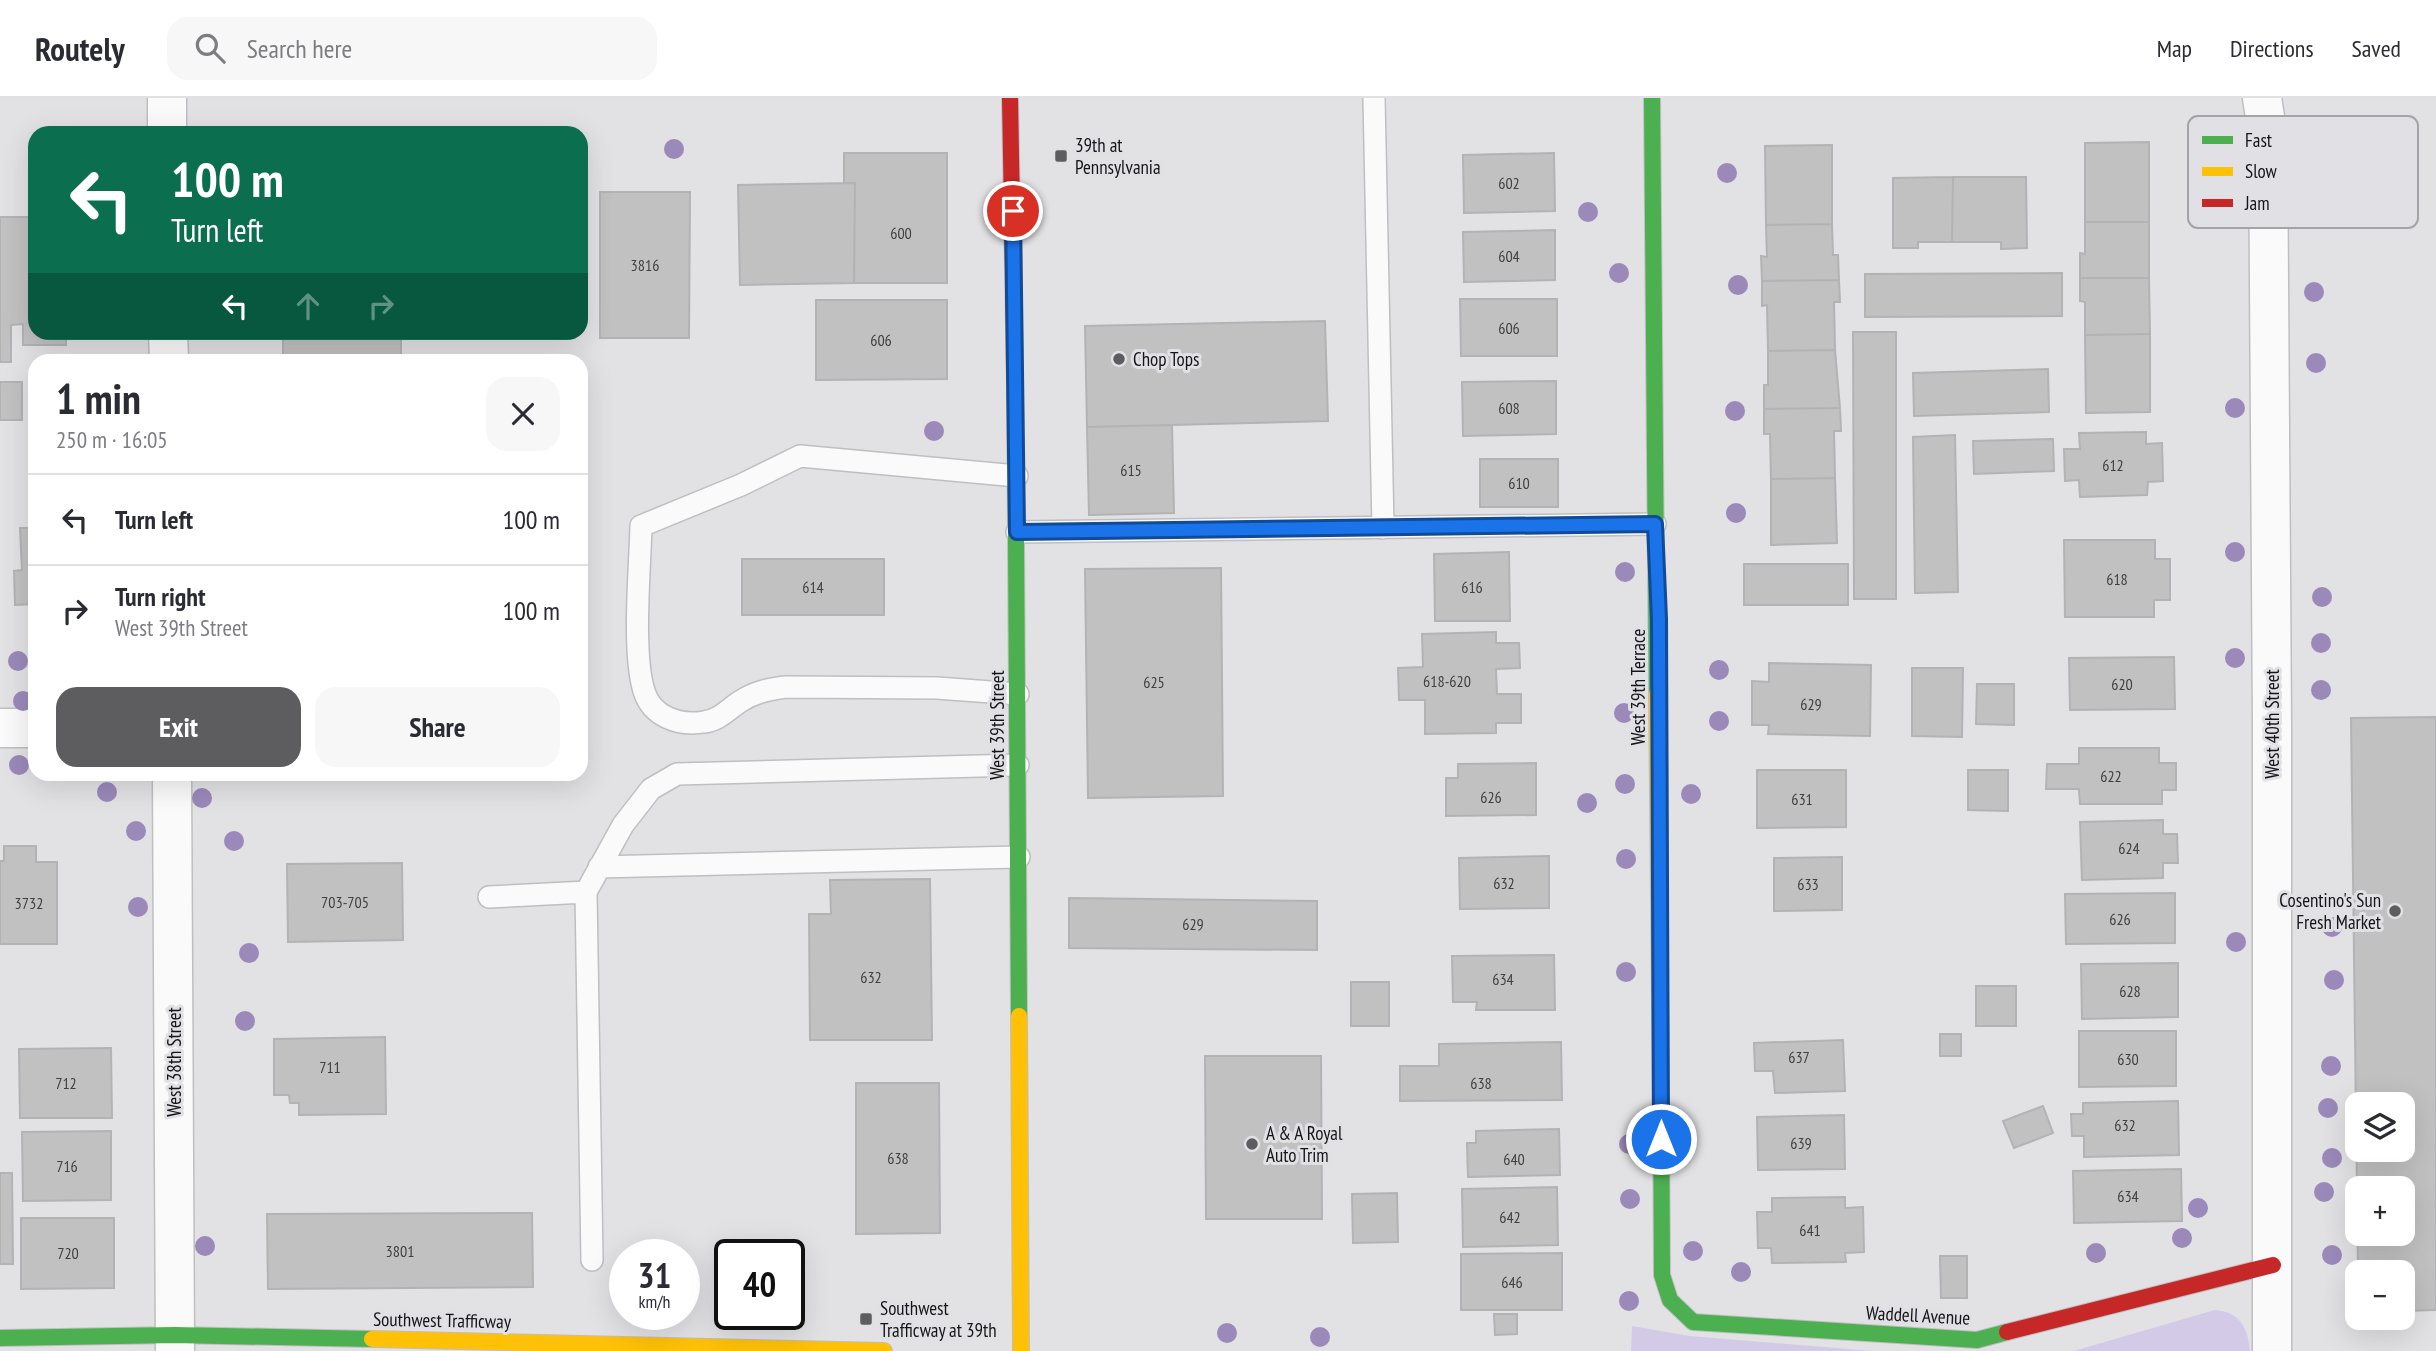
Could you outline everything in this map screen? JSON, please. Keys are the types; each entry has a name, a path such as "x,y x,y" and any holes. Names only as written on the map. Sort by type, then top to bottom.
{"main road":[{"name":"West 39th Street","path":"1010,98 1017,477 1021,1351"},
{"name":"West 39th Terrace","path":"1652,98 1655,524 1659,619 1662,1275"},
{"name":"Waddell Avenue","path":"1662,1275 1670,1300 1693,1322 1977,1340 2273,1265"},
{"name":"Southwest Trafficway","path":"0,1338 175,1343 884,1351"}],"street":[{"path":"167,98 167,126"},
{"name":"West 40th Street","path":"2262,98 2264,116"},
{"name":"West 40th Street","path":"2268,228 2273,1351"},
{"path":"0,728 28,728"},
{"name":"West 38th Street","path":"172,781 175,1343"}],"lane":[{"path":"1374,98 1383,528"},
{"path":"1017,477 800,456 741,485 641,526 639,598 644,692 656,711 668,720 705,722 724,715 739,702 763,690 786,687 937,688 1018,694"},
{"path":"1017,532 1655,524"},
{"path":"592,1260 586,892 623,825 651,789 677,774 1018,765"},
{"path":"599,867 1019,857"},
{"path":"489,897 586,892"}],"shaded area":[{"path":"2215,1310 2224,1311 2237,1318 2245,1328 2250,1351 2074,1351"},
{"path":"1632,1326 1689,1336 1872,1351 1631,1351"}],"building":[{"path":"2149,142 2149,222 2085,222 2085,143"},
{"path":"1832,145 1832,224 1766,225 1765,146"},
{"path":"844,153 947,153 947,283 854,283 855,183 844,183"},
{"path":"1554,153 1555,211 1464,213 1463,155"},
{"path":"1953,177 2026,177 2027,248 2001,249 2001,242 1952,242"},
{"path":"1953,177 1952,242 1918,242 1918,248 1893,248 1893,178"},
{"path":"855,183 854,283 740,285 738,185"},
{"path":"600,192 690,192 689,338 600,338"},
{"path":"0,217 28,217 28,340 66,340 66,345 23,345 23,324 11,325 11,362 0,362"},
{"path":"2085,222 2149,222 2149,278 2080,278 2080,253 2085,254"},
{"path":"1832,224 1833,255 1838,255 1839,280 1762,281 1761,256 1767,257 1766,225"},
{"path":"1555,230 1555,280 1464,282 1463,232"},
{"path":"2062,273 2062,316 1865,317 1865,274"},
{"path":"2080,278 2149,278 2150,334 2085,335 2085,302 2080,301"},
{"path":"1839,280 1840,302 1834,302 1835,350 1768,351 1767,305 1762,306 1762,281"},
{"path":"1460,299 1557,299 1557,356 1461,356"},
{"path":"816,300 947,300 947,379 816,380"},
{"path":"1325,321 1328,421 1087,427 1085,326"},
{"path":"1853,332 1896,332 1896,599 1854,599"},
{"path":"2150,334 2150,412 2086,413 2085,335"},
{"path":"283,340 401,340 401,354 283,354"},
{"path":"1835,350 1840,408 1764,409 1764,385 1768,385 1768,351"},
{"path":"2048,369 2049,412 1914,416 1913,373"},
{"path":"1556,381 1556,434 1463,436 1462,382"},
{"path":"0,382 22,382 22,420 0,420"},
{"path":"1840,408 1841,431 1834,431 1835,478 1771,479 1770,434 1764,434 1764,409"},
{"path":"1172,425 1174,513 1089,515 1087,427"},
{"path":"2146,432 2146,444 2162,443 2163,481 2148,482 2147,495 2080,497 2079,480 2065,481 2064,449 2080,449 2079,433"},
{"path":"1955,435 1958,592 1915,593 1913,437"},
{"path":"2053,439 2054,471 1974,474 1973,441"},
{"path":"1480,459 1558,459 1558,507 1480,507"},
{"path":"1835,478 1837,543 1771,545 1771,479"},
{"path":"20,528 28,528 28,604 15,605 14,571 22,570"},
{"path":"2064,540 2155,540 2155,559 2170,559 2170,600 2154,600 2154,617 2065,617"},
{"path":"1509,552 1510,621 1435,621 1434,554"},
{"path":"742,559 884,559 884,615 742,615"},
{"path":"1744,564 1848,564 1848,605 1744,605"},
{"path":"1221,568 1223,796 1088,798 1085,569"},
{"path":"1496,632 1496,643 1519,643 1520,668 1496,669 1497,694 1521,694 1521,723 1496,723 1496,733 1425,734 1425,700 1399,700 1398,668 1423,667 1422,634"},
{"path":"2174,657 2175,709 2070,710 2069,658"},
{"path":"1769,663 1871,665 1870,736 1768,734 1769,725 1752,725 1752,681 1769,682"},
{"path":"1912,668 1963,668 1962,737 1912,736"},
{"path":"1977,684 2014,684 2014,725 1976,724"},
{"name":"Cosentino's Sun Fresh Market","path":"2436,717 2436,1310 2415,1311 2415,1260 2358,1260 2358,1246 2415,1246 2415,1176 2357,1176 2357,1162 2415,1162 2415,1092 2356,1092 2351,718"},
{"path":"2079,748 2159,748 2159,763 2176,763 2176,790 2162,790 2162,804 2080,804 2079,789 2046,789 2047,764 2079,764"},
{"path":"1536,763 1536,815 1446,816 1446,778 1458,778 1458,764"},
{"path":"1757,770 1846,770 1846,827 1757,828"},
{"path":"1968,770 2008,770 2008,811 1968,810"},
{"path":"2163,820 2163,834 2177,834 2178,863 2163,863 2163,878 2082,880 2080,822"},
{"path":"4,846 36,846 36,862 57,862 57,944 0,944 0,861 4,861"},
{"path":"1549,856 1549,908 1460,909 1459,858"},
{"path":"1842,857 1842,910 1774,911 1774,858"},
{"path":"402,863 403,940 288,942 287,864"},
{"path":"930,879 932,1040 810,1040 809,914 831,914 830,880"},
{"path":"2175,893 2175,943 2066,944 2065,894"},
{"path":"1069,898 1317,901 1317,950 1069,948"},
{"path":"1554,955 1555,1010 1476,1010 1477,1002 1453,1002 1452,956"},
{"path":"2178,963 2178,1017 2082,1019 2081,964"},
{"path":"1351,982 1389,982 1389,1026 1351,1026"},
{"path":"1976,986 2016,986 2016,1026 1976,1026"},
{"path":"2079,1031 2176,1031 2176,1086 2079,1087"},
{"path":"1940,1034 1961,1034 1961,1056 1940,1056"},
{"path":"385,1037 386,1114 299,1115 299,1103 290,1103 289,1095 274,1095 274,1039"},
{"path":"1843,1040 1845,1091 1775,1093 1773,1071 1755,1071 1754,1043"},
{"path":"1561,1042 1562,1100 1400,1101 1400,1066 1439,1066 1439,1044"},
{"path":"111,1048 112,1118 20,1118 19,1049"},
{"path":"1205,1056 1321,1056 1322,1219 1206,1219"},
{"path":"856,1083 939,1083 940,1233 856,1234"},
{"path":"2178,1101 2179,1155 2084,1157 2084,1136 2072,1136 2071,1114 2083,1114 2083,1103"},
{"path":"2043,1106 2053,1133 2014,1148 2003,1121"},
{"path":"1844,1115 1845,1169 1758,1170 1757,1117"},
{"path":"1559,1129 1560,1175 1468,1177 1467,1143 1476,1143 1476,1131"},
{"path":"111,1131 111,1200 23,1201 22,1132"},
{"path":"2181,1169 2182,1221 2074,1223 2073,1171"},
{"path":"0,1173 12,1173 13,1264 0,1264"},
{"path":"1557,1187 1558,1245 1463,1247 1462,1189"},
{"path":"1397,1193 1398,1242 1353,1243 1352,1194"},
{"path":"1845,1197 1845,1208 1863,1207 1864,1252 1845,1253 1846,1262 1772,1263 1771,1248 1758,1248 1757,1212 1772,1212 1772,1198"},
{"path":"532,1213 533,1287 268,1289 267,1214"},
{"path":"21,1218 114,1218 114,1288 21,1289"},
{"path":"1562,1253 1562,1310 1461,1310 1461,1254"},
{"path":"1940,1256 1967,1256 1967,1298 1941,1298"},
{"path":"1494,1314 1517,1314 1517,1334 1495,1335"}],"traffic: fast":[{"path":"1652,98 1657,694"},
{"path":"1015,384 1019,1016"},
{"path":"1661,1101 1662,1275 1670,1300 1693,1322 1977,1340 2007,1332"},
{"path":"0,1338 175,1335 372,1339"}],"traffic: slow":[{"path":"1657,694 1661,1101"},
{"path":"1019,1016 1021,1351"},
{"path":"372,1339 884,1351"}],"traffic: jam":[{"path":"1010,98 1015,384"},
{"path":"2007,1332 2273,1265"}],"place":[{"name":"39th at Pennsylvania","path":"1061,156"},
{"name":"Chop Tops","path":"1119,359"},
{"name":"Cosentino's Sun Fresh Market","path":"2395,911"},
{"name":"A & A Royal Auto Trim","path":"1252,1144"},
{"name":"Southwest Trafficway at 39th","path":"866,1319"}],"route":[{"path":"1013,211 1017,532 1655,524 1659,619 1661,1139"}]}
